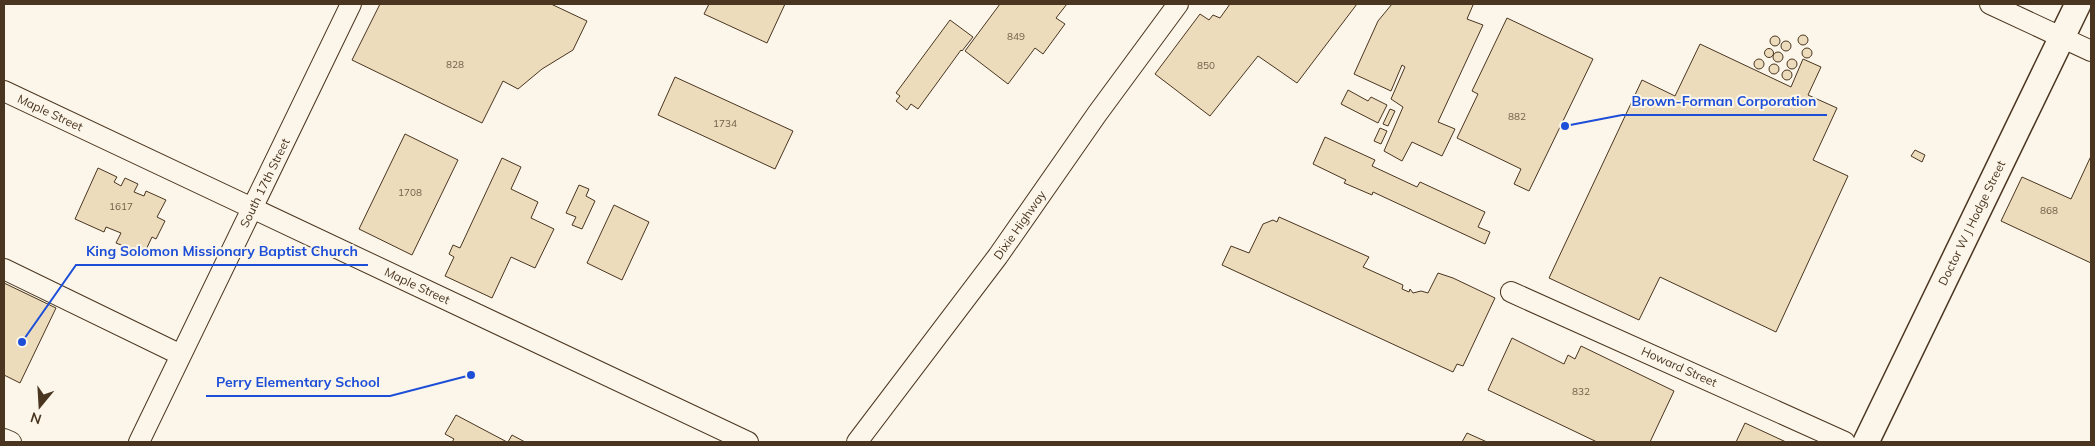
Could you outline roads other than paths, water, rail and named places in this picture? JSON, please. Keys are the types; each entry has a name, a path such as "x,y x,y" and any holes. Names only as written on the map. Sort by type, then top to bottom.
{"main road":[{"name":"Doctor W J Hodge Street","path":"1866,442 2078,4"}],"street":[{"name":"South 17th Street","path":"139,442 351,4"},
{"name":"Dixie Highway","path":"857,442 998,256 1096,114 1178,4"},
{"path":"1990,4 2091,51"},
{"name":"Maple Street","path":"4,91 748,442"},
{"path":"4,270 181,355"},
{"name":"Howard Street","path":"1512,292 1845,442"},
{"path":"4,439 11,442"}],"place":[{"name":"Brown-Forman Corporation","path":"1565,126"},
{"name":"King Solomon Missionary Baptist Church","path":"22,342"},
{"name":"Perry Elementary School","path":"471,375"}]}
